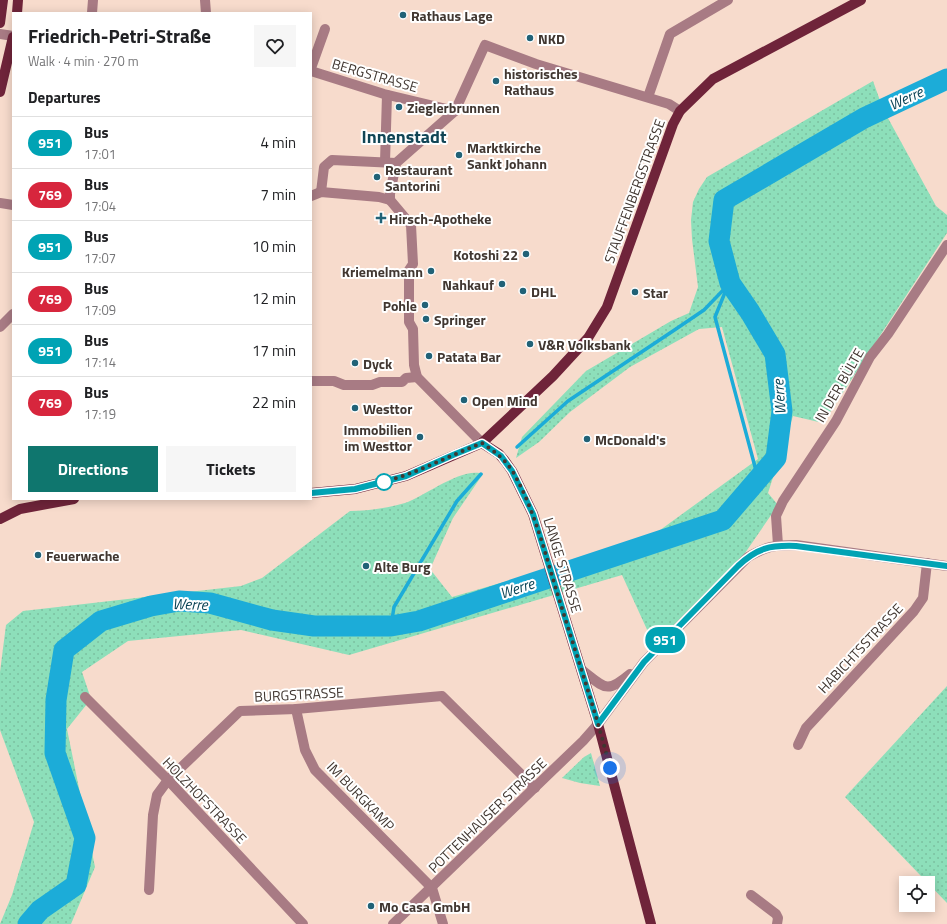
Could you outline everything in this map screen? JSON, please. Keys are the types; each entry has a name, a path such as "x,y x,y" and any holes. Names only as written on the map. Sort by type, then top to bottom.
{"main road":[{"path":"0,23 3,0"},
{"path":"17,12 18,0"},
{"name":"STAUFFENBERGSTRASSE","path":"482,443 553,376 588,338 600,320 607,307 673,124 680,111 713,80 861,0"},
{"path":"0,92 12,41"},
{"path":"312,493 355,489 406,476 482,443"},
{"name":"LANGE STRASSE","path":"482,443 503,459 512,471 533,514 583,671 651,924"},
{"path":"0,519 20,509 69,500"}],"street":[{"path":"92,12 93,0"},
{"path":"205,0 206,12"},
{"path":"648,97 670,34 728,0"},
{"path":"312,66 325,29"},
{"path":"0,34 12,37"},
{"path":"390,200 396,163 455,112 486,45 520,59 670,104 680,111"},
{"name":"BERGSTRASSE","path":"312,69 387,94 455,112"},
{"path":"382,162 387,94"},
{"path":"312,381 334,381 344,385 372,384 380,382 402,382 406,378 417,377 414,365 413,330 408,322 409,270 413,264 411,225 390,200 379,197 316,194 324,167 332,160 396,163"},
{"path":"0,203 12,205"},
{"name":"IN DER BÜLTE","path":"778,545 776,516 783,501 836,421 870,357 888,334 947,246"},
{"path":"0,327 12,315"},
{"name":"LANGE STRASSE","path":"417,377 482,443"},
{"path":"583,671 604,687 611,687 621,682 644,662 738,566 748,557 768,546 778,545 830,549 947,566"},
{"name":"HABICHTSSTRASSE","path":"798,745 806,728 914,611 923,598 927,563"},
{"path":"598,724 644,662"},
{"name":"BURGSTRASSE","path":"149,890 153,815 157,795 168,780 240,711 296,709 442,696 535,788"},
{"name":"HOLZHOFSTRASSE","path":"85,698 168,780 304,924"},
{"name":"IM BURGKAMP","path":"296,709 305,750 315,770 432,888"},
{"name":"POTTENHAUSER STRASSE","path":"393,924 535,788 583,741 598,724"},
{"path":"432,888 443,924"},
{"path":"751,895 776,914 778,918 777,924"}],"green space":[{"path":"873,81 883,109 936,206 947,215 947,233 823,423 793,416 768,493 778,505 743,556 655,647 622,575 349,655 241,630 128,641 82,672 91,699 67,729 95,867 71,924 0,924 12,895 34,822 0,730 0,672 6,625 23,611 241,586 262,578 350,511 378,509 405,503 465,474 483,474 453,518 430,569 452,597 645,541 758,459 722,327 699,329 630,367 570,412 539,442 516,458 522,437 586,371 671,321 689,313 698,287 692,239 691,220 693,202 707,177"},
{"path":"947,686 947,903 935,891 935,876 921,876 845,797"},
{"path":"591,753 600,786 562,778 584,757"}],"waterway":[{"name":"Werre","path":"28,924 40,910 76,885 85,838 55,753 56,700 64,650 101,621 151,606 179,601 210,603 272,620 314,626 391,626 419,621 723,520 776,458 782,411 775,354 750,312 730,283 719,241 724,200 864,118 947,79"},
{"path":"517,447 568,401 704,310 730,283"},
{"path":"728,285 715,317 758,478"},
{"path":"391,626 394,607 457,501 481,474"}],"bus line":[{"name":"951","path":"312,493 355,489 406,476 482,443 499,454 512,471 533,514 583,671 598,724 644,662 738,566 748,557 768,546 778,545 830,549 947,566"}],"place":[{"name":"Rathaus Lage","path":"403,15"},
{"name":"NKD","path":"530,38"},
{"name":"historisches Rathaus","path":"496,81"},
{"name":"Zieglerbrunnen","path":"399,107"},
{"name":"Marktkirche Sankt Johann","path":"459,155"},
{"name":"Restaurant Santorini","path":"377,177"},
{"name":"Hirsch-Apotheke","path":"381,218"},
{"name":"Kotoshi 22","path":"526,254"},
{"name":"Kriemelmann","path":"431,271"},
{"name":"Nahkauf","path":"502,284"},
{"name":"DHL","path":"523,291"},
{"name":"Star","path":"635,292"},
{"name":"Pohle","path":"425,305"},
{"name":"Springer","path":"426,319"},
{"name":"V&R Volksbank","path":"530,344"},
{"name":"Patata Bar","path":"429,356"},
{"name":"Dyck","path":"355,363"},
{"name":"Open Mind","path":"464,400"},
{"name":"Westtor","path":"355,408"},
{"name":"Immobilien im Westtor","path":"420,437"},
{"name":"McDonald's","path":"587,439"},
{"name":"Feuerwache","path":"38,555"},
{"name":"Alte Burg","path":"366,566"},
{"name":"Mo Casa GmbH","path":"371,906"}],"district":[{"name":"Innenstadt","path":"404,136"}],"route":[{"path":"384,482 406,476 482,443 499,454 505,461 512,471 533,514 583,671 610,768"}]}
